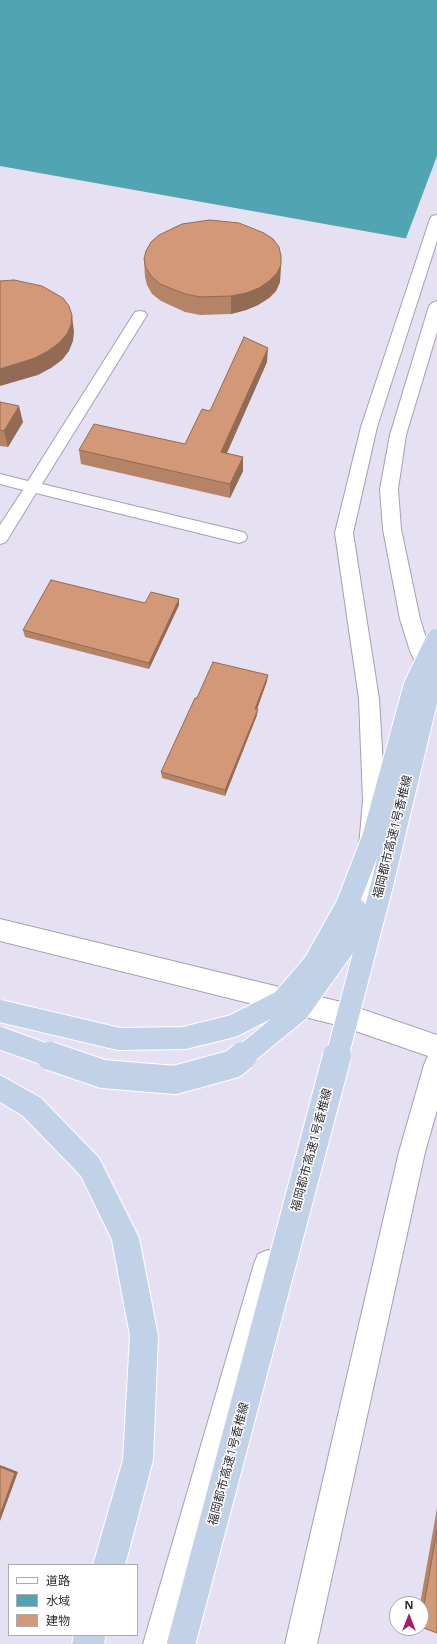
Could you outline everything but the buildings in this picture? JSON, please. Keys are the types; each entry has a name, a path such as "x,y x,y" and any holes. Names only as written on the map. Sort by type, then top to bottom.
{"highway":[{"path":"0,1011 119,1039 184,1038 233,1026 282,1001 314,964 347,905 373,838 415,685 437,640"},
{"name":"福岡都市高速1号香椎線","path":"181,1644 381,888 437,656"},
{"path":"0,1038 103,1074 175,1080 233,1064 298,1011 343,948 377,849 412,735 437,682"},
{"name":"福岡都市高速1号香椎線","path":"194,1644 437,713"},
{"path":"0,1088 32,1107 90,1168 125,1238 144,1336 144,1351 138,1460 109,1564"}],"street":[{"path":"159,1644 341,1014 354,963 367,884 374,800 369,699 344,533 369,427 437,219"},
{"path":"437,306 398,435 389,489 392,529 410,619 420,651 437,685"},
{"path":"0,930 341,1014 437,1047"},
{"path":"301,1644 412,1152 437,1065"}],"lane":[{"path":"0,538 140,315"},
{"path":"0,479 239,537"}],"water":[{"path":"0,0 437,0 437,244 0,166"}],"pier":[{"path":"437,156 437,246 405,241"}]}
